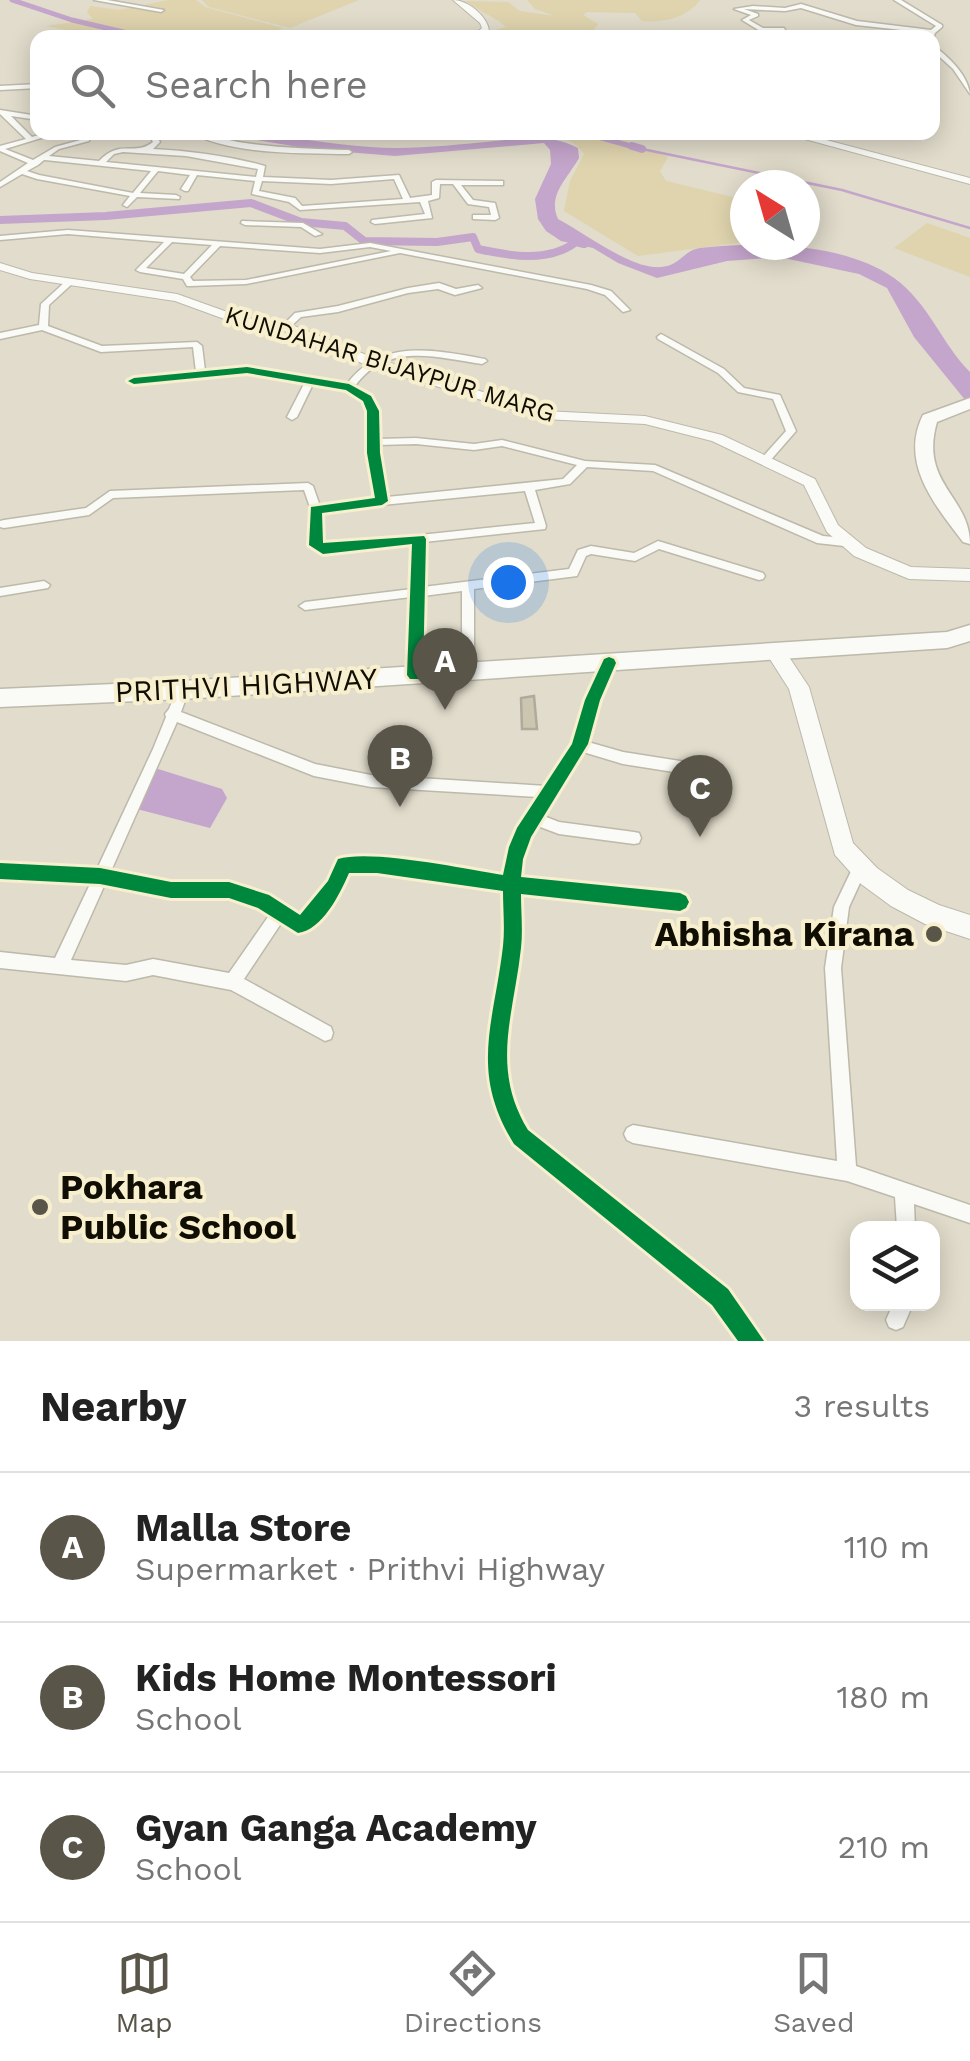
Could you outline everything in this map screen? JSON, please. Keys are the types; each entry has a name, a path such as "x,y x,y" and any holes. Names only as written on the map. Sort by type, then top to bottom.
{"highway":[{"path":"970,404 943,410 926,425 924,461 934,487 970,537"},
{"name":"PRITHVI HIGHWAY","path":"0,698 776,653 947,640 970,633"}],"main road":[{"path":"457,0 484,22 485,30"},
{"path":"813,140 970,182"},
{"name":"KUNDAHAR BIJAYPUR MARG","path":"0,266 69,283 189,301 242,321 285,327 369,361 543,415 645,420 693,430 810,482 832,528 844,542"},
{"path":"844,542 908,573 970,575"},
{"path":"776,653 798,687 843,848 859,870 934,918 970,927"}],"street":[{"path":"97,0 161,10"},
{"path":"898,0 940,26 936,30"},
{"path":"783,30 756,27 745,20 756,15 737,9 746,6 789,11 801,6 856,23 900,30"},
{"path":"940,53 970,92"},
{"path":"0,88 30,86"},
{"path":"2,112 30,117"},
{"path":"2,112 30,139 0,148 5,156 36,164"},
{"path":"0,184 57,148 87,140"},
{"path":"148,149 156,140"},
{"path":"211,140 308,153 349,152"},
{"path":"101,163 112,152 148,149 179,156 235,158 261,167 256,192 292,200 297,208 424,199 436,196 435,183 500,184"},
{"path":"45,158 256,179 332,182 396,177 406,198"},
{"path":"127,204 156,169"},
{"path":"20,170 37,178 134,195 176,197"},
{"path":"184,188 194,173"},
{"path":"456,183 467,202 492,205 495,218 476,217"},
{"path":"375,222 429,216 424,199"},
{"path":"238,244 246,220 303,225 318,234"},
{"path":"0,238 68,232 320,250 360,245 597,289 608,293 626,310"},
{"path":"170,240 140,270 186,277"},
{"path":"186,277 218,243"},
{"path":"186,277 190,284 246,282 403,252"},
{"path":"142,294 158,275"},
{"path":"43,327 45,304 69,283"},
{"path":"285,327 298,315 338,310 408,291 439,286 455,292 478,288"},
{"path":"0,336 43,327 101,349 194,344 198,346 202,376"},
{"path":"661,338 720,371 741,390 777,397 791,431 765,460"},
{"path":"349,387 369,361 395,354 433,354 482,361"},
{"path":"134,381 247,370 362,392 373,408 376,426 372,442 382,502"},
{"path":"292,417 308,383"},
{"path":"372,442 416,441 474,447 502,443 585,464 655,468 821,540 844,542"},
{"path":"316,510 566,482 585,464"},
{"path":"4,524 89,511 97,507 101,498 110,495 308,486 316,510 318,548 541,526 530,487"},
{"path":"415,676 419,540"},
{"path":"304,606 574,573 582,553 592,550 635,557 658,546 759,576"},
{"path":"0,592 44,585"},
{"path":"468,586 468,671"},
{"path":"609,664 592,701 580,745 517,848 510,884 512,942 496,1044 500,1100 508,1120 542,1156 720,1298 752,1341"},
{"path":"60,965 160,750 183,690"},
{"path":"171,714 314,770 371,782 551,792"},
{"path":"580,745 623,758 718,773"},
{"path":"532,818 559,828 634,838"},
{"path":"0,871 100,876 171,890 228,890 263,901 304,924 334,887 344,866 377,865 680,902"},
{"path":"848,1172 833,968 842,907 859,870"},
{"path":"232,982 280,913"},
{"path":"0,960 126,973 154,967 232,982 325,1034"},
{"path":"633,1134 848,1172 970,1214"},
{"path":"904,1193 906,1221"}],"shaded area":[{"path":"169,0 196,0 205,7 283,28 66,30 46,26 93,19 87,12 90,6 119,10"},
{"path":"202,0 359,0 290,28 209,7"},
{"path":"527,0 700,0 682,15 659,21 642,21 635,13 587,12 583,15 598,24 594,30 496,30 506,27 465,1 508,2 520,11 555,16 535,9"},
{"path":"257,140 307,140 386,148 555,140 578,148 579,158 557,194 558,219 618,255 643,265 663,267 700,248 730,246 730,260 740,260 657,278 593,248 561,241 546,231 538,219 535,199 551,164 550,150 544,143 395,156"},
{"path":"565,140 624,140 668,157 660,171 666,181 730,196 730,244 638,256 564,211 570,181 584,154"},
{"path":"927,223 970,238 970,277 894,248"},
{"path":"820,250 826,251 874,266 894,278 917,299 970,372 970,406 914,337 887,288 859,274 793,260 820,260"},
{"path":"155,768 222,789 227,798 210,828 133,808"}],"building":[{"path":"534,696 537,729 522,729 521,698"}],"waterway":[{"path":"12,0 115,30"},
{"path":"609,140 641,149"},
{"path":"632,146 642,149"},
{"path":"642,149 842,190 970,228"},
{"path":"0,220 106,216 251,203 301,222 345,226 364,241 437,242 473,237 478,249 528,256 553,253 576,242 584,244"}],"cycle path":[{"path":"134,381 247,370 349,387 367,398 373,411 374,453 382,501 316,510 316,545 323,549 419,539 415,675"},
{"path":"609,663 578,749 530,821 514,859 512,945 497,1044 500,1092 521,1137 720,1297 752,1341"},
{"path":"0,871 100,876 171,890 229,890 263,901 298,924 304,924 334,887 344,865 377,865 567,892 680,902"}],"place":[{"name":"Malla Store","path":"445,710"},
{"name":"Kids Home Montessori","path":"400,807"},
{"name":"Gyan Ganga Academy","path":"700,837"},
{"name":"Abhisha Kirana","path":"934,934"},
{"name":"Pokhara Public School","path":"40,1207"}]}
